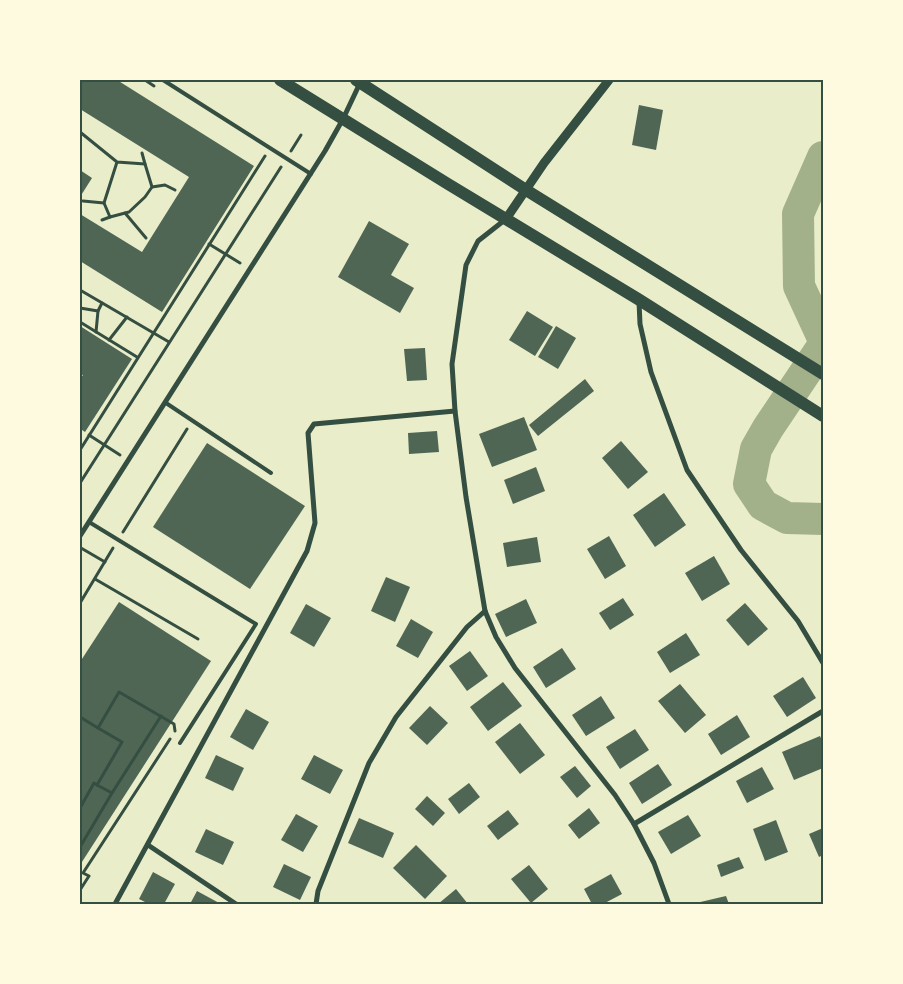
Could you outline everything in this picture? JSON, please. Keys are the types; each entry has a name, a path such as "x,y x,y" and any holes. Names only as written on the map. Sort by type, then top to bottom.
{"highway":[{"path":"280,80 638,299 823,416"},
{"path":"359,81 526,190 823,374"}],"street":[{"path":"609,80 544,163 506,219 478,241 466,265 452,364 455,411 466,497 485,611 496,637 515,668 615,795 634,824 654,863 669,904"},
{"path":"80,536 326,151 343,119 359,81"},
{"path":"638,299 640,324 651,372 687,470 741,550 798,621 823,662"},
{"path":"115,904 307,551 316,523 308,433 314,424 455,411"},
{"path":"316,904 318,891 370,763 396,717 467,627 485,611"},
{"path":"634,824 823,711"},
{"path":"148,844 236,904"}],"lane":[{"path":"163,80 311,174"},
{"path":"166,403 271,473"},
{"path":"89,522 256,624 180,743"}],"path":[{"path":"80,132 117,162 145,164"},
{"path":"80,483 302,135"},
{"path":"142,153 152,187"},
{"path":"80,450 266,154"},
{"path":"110,217 104,203 117,162"},
{"path":"102,220 128,212 152,187 165,185 175,190"},
{"path":"83,201 104,203"},
{"path":"125,213 146,238"},
{"path":"209,244 250,270"},
{"path":"80,290 170,342"},
{"path":"96,332 98,311 102,303"},
{"path":"80,308 98,311"},
{"path":"109,340 127,317"},
{"path":"80,322 137,357"},
{"path":"80,603 193,420"},
{"path":"89,435 128,461"},
{"path":"80,548 105,562"},
{"path":"95,578 198,639"},
{"path":"98,728 119,692 174,724"},
{"path":"80,847 161,716"},
{"path":"80,717 122,742 97,785"},
{"path":"80,890 89,876 83,873 175,731 179,734"},
{"path":"80,808 94,783 112,794"}],"building":[{"path":"80,80 117,80 254,166 162,312 80,261 80,214 142,252 189,177 80,109"},
{"path":"639,105 663,110 656,150 632,145"},
{"path":"80,170 92,178 80,197"},
{"path":"369,221 409,244 391,275 414,288 400,313 338,277"},
{"path":"527,311 553,327 535,356 509,340"},
{"path":"80,326 132,359 85,432 82,430 80,434 80,379 83,375 80,374"},
{"path":"556,326 576,338 558,369 538,357"},
{"path":"425,348 427,380 407,381 404,349"},
{"path":"585,379 594,391 538,436 529,425"},
{"path":"524,417 537,450 492,467 479,434"},
{"path":"437,431 439,452 409,454 408,433"},
{"path":"621,441 648,472 628,489 602,458"},
{"path":"207,443 305,506 250,589 153,527"},
{"path":"536,467 545,491 513,504 504,480"},
{"path":"664,493 686,525 655,547 633,515"},
{"path":"609,536 626,566 605,579 587,549"},
{"path":"537,537 541,562 507,567 503,543"},
{"path":"714,556 730,584 702,601 685,573"},
{"path":"386,577 410,587 395,622 371,611"},
{"path":"623,598 634,615 610,630 599,613"},
{"path":"526,599 537,623 506,637 495,614"},
{"path":"119,602 211,661 80,865 80,662"},
{"path":"745,603 768,629 748,646 726,620"},
{"path":"306,604 331,618 314,647 290,633"},
{"path":"411,619 433,632 418,658 396,646"},
{"path":"686,633 700,655 670,673 657,652"},
{"path":"562,648 576,669 546,688 533,667"},
{"path":"470,651 488,676 467,691 449,666"},
{"path":"803,677 816,698 787,717 773,696"},
{"path":"503,682 522,706 488,731 470,707"},
{"path":"680,684 706,715 685,733 658,701"},
{"path":"601,696 615,718 586,736 572,715"},
{"path":"430,706 448,723 427,745 409,728"},
{"path":"246,709 269,722 253,750 230,737"},
{"path":"737,715 750,737 721,755 708,734"},
{"path":"520,723 545,755 520,774 495,742"},
{"path":"635,729 649,750 620,769 606,747"},
{"path":"820,736 823,743 823,768 794,780 782,752"},
{"path":"216,755 244,768 233,791 205,778"},
{"path":"314,755 343,770 330,794 301,779"},
{"path":"658,764 672,785 642,804 629,783"},
{"path":"575,766 591,786 577,798 560,777"},
{"path":"762,767 774,789 747,803 736,781"},
{"path":"469,783 480,797 459,814 448,799"},
{"path":"427,796 445,813 433,826 415,809"},
{"path":"589,808 600,823 579,839 568,825"},
{"path":"508,810 519,824 498,840 487,826"},
{"path":"296,814 318,826 303,852 281,840"},
{"path":"688,815 701,836 671,854 658,832"},
{"path":"359,818 394,833 383,858 348,843"},
{"path":"776,820 788,852 765,861 753,829"},
{"path":"823,828 823,855 819,857 809,834"},
{"path":"206,829 234,842 223,865 195,852"},
{"path":"416,845 447,876 425,899 393,868"},
{"path":"739,857 744,868 721,877 717,865"},
{"path":"284,864 311,877 300,900 273,887"},
{"path":"529,865 548,889 531,903 511,879"},
{"path":"153,872 175,884 164,904 149,904 139,899"},
{"path":"611,874 622,894 603,904 592,904 584,889"},
{"path":"456,889 468,904 438,904"},
{"path":"197,891 221,904 190,904"},
{"path":"726,896 729,904 696,904 696,903"}],"waterway":[{"path":"823,157 798,214 799,286 823,338"},
{"path":"823,346 756,449 749,484 763,505 787,518 823,519"}]}
